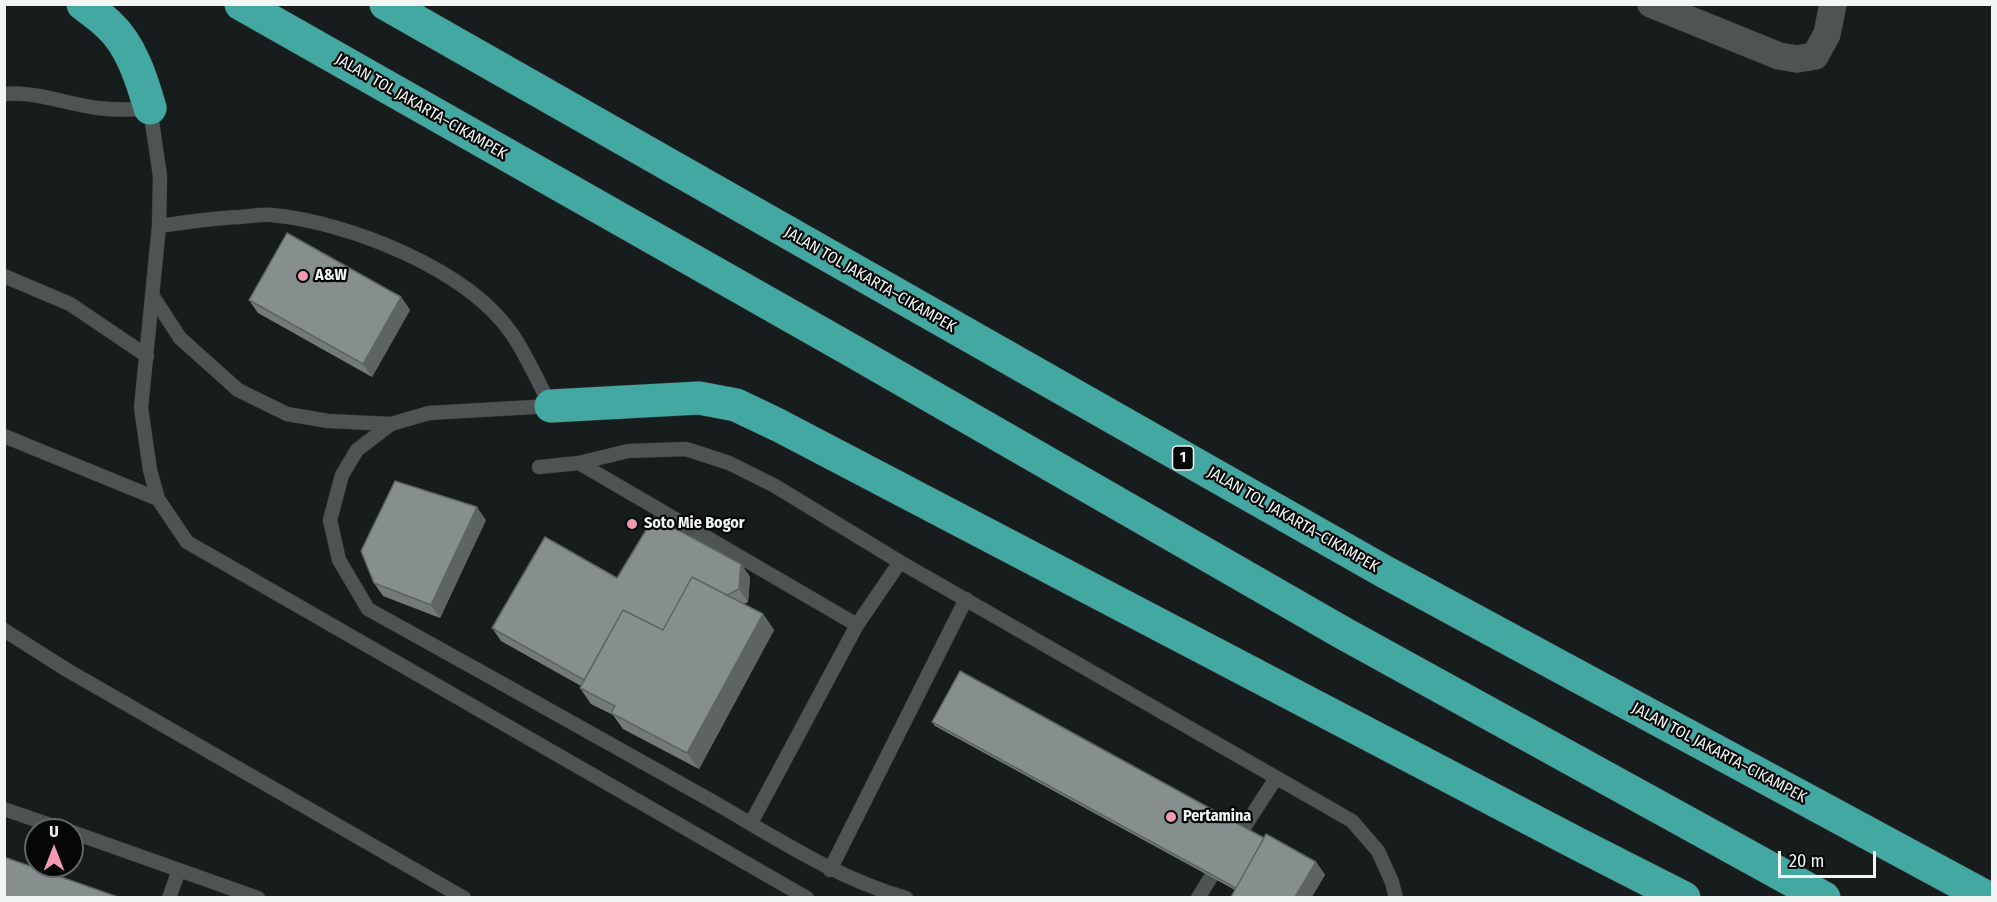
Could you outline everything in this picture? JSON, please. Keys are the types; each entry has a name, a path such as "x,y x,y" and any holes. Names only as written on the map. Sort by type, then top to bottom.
{"highway":[{"path":"83,4 111,26 127,49 144,87 150,108"},
{"name":"JALAN TOL JAKARTA–CIKAMPEK","path":"241,4 867,359 1343,633 1824,897"},
{"name":"JALAN TOL JAKARTA–CIKAMPEK","path":"386,4 1385,572 1988,897"},
{"path":"551,406 699,398 736,405 1568,839 1684,897"}],"street":[{"path":"1651,4 1779,56 1797,59 1815,56 1827,34 1833,4"}],"lane":[{"path":"4,93 19,92 97,108 123,110 150,108 160,176 159,226 141,408 150,470 158,499 187,542 807,897"},
{"path":"152,295 180,338 238,390 287,414 328,421 391,424 429,413 551,406 512,333 487,305 450,278 408,255 321,222 270,215 210,218 159,226"},
{"path":"4,276 70,304 147,356"},
{"path":"391,424 357,450 342,475 330,520 339,560 369,609 751,823 830,870 878,890 906,897"},
{"path":"4,436 158,499"},
{"path":"539,467 579,463 628,451 686,449 729,463 775,486 900,562 1352,821 1378,851 1396,897"},
{"path":"579,463 857,625"},
{"path":"751,823 857,625 900,562"},
{"path":"830,870 966,599"},
{"path":"4,630 67,670 464,897"},
{"path":"1243,828 1276,778"},
{"path":"4,809 30,818"},
{"path":"84,836 258,897"},
{"path":"169,897 179,870"},
{"path":"1198,897 1211,877"}],"building":[{"path":"287,233 401,297 363,364 249,300"},
{"path":"395,481 477,507 431,605 374,583 361,551"},
{"path":"654,517 741,564 739,589 727,595 692,577 663,630 623,610 584,680 492,628 545,537 617,578"},
{"path":"692,577 763,614 687,753 611,713 615,706 580,688 623,610 663,630"},
{"path":"960,671 1264,838 1236,888 932,722"},
{"path":"1266,834 1316,862 1295,897 1231,897"},
{"path":"4,857 24,864 24,878 64,878 118,897 4,897"}],"place":[{"name":"A&W","path":"303,276"},
{"name":"Soto Mie Bogor","path":"632,524"},
{"name":"Pertamina","path":"1171,817"}]}
